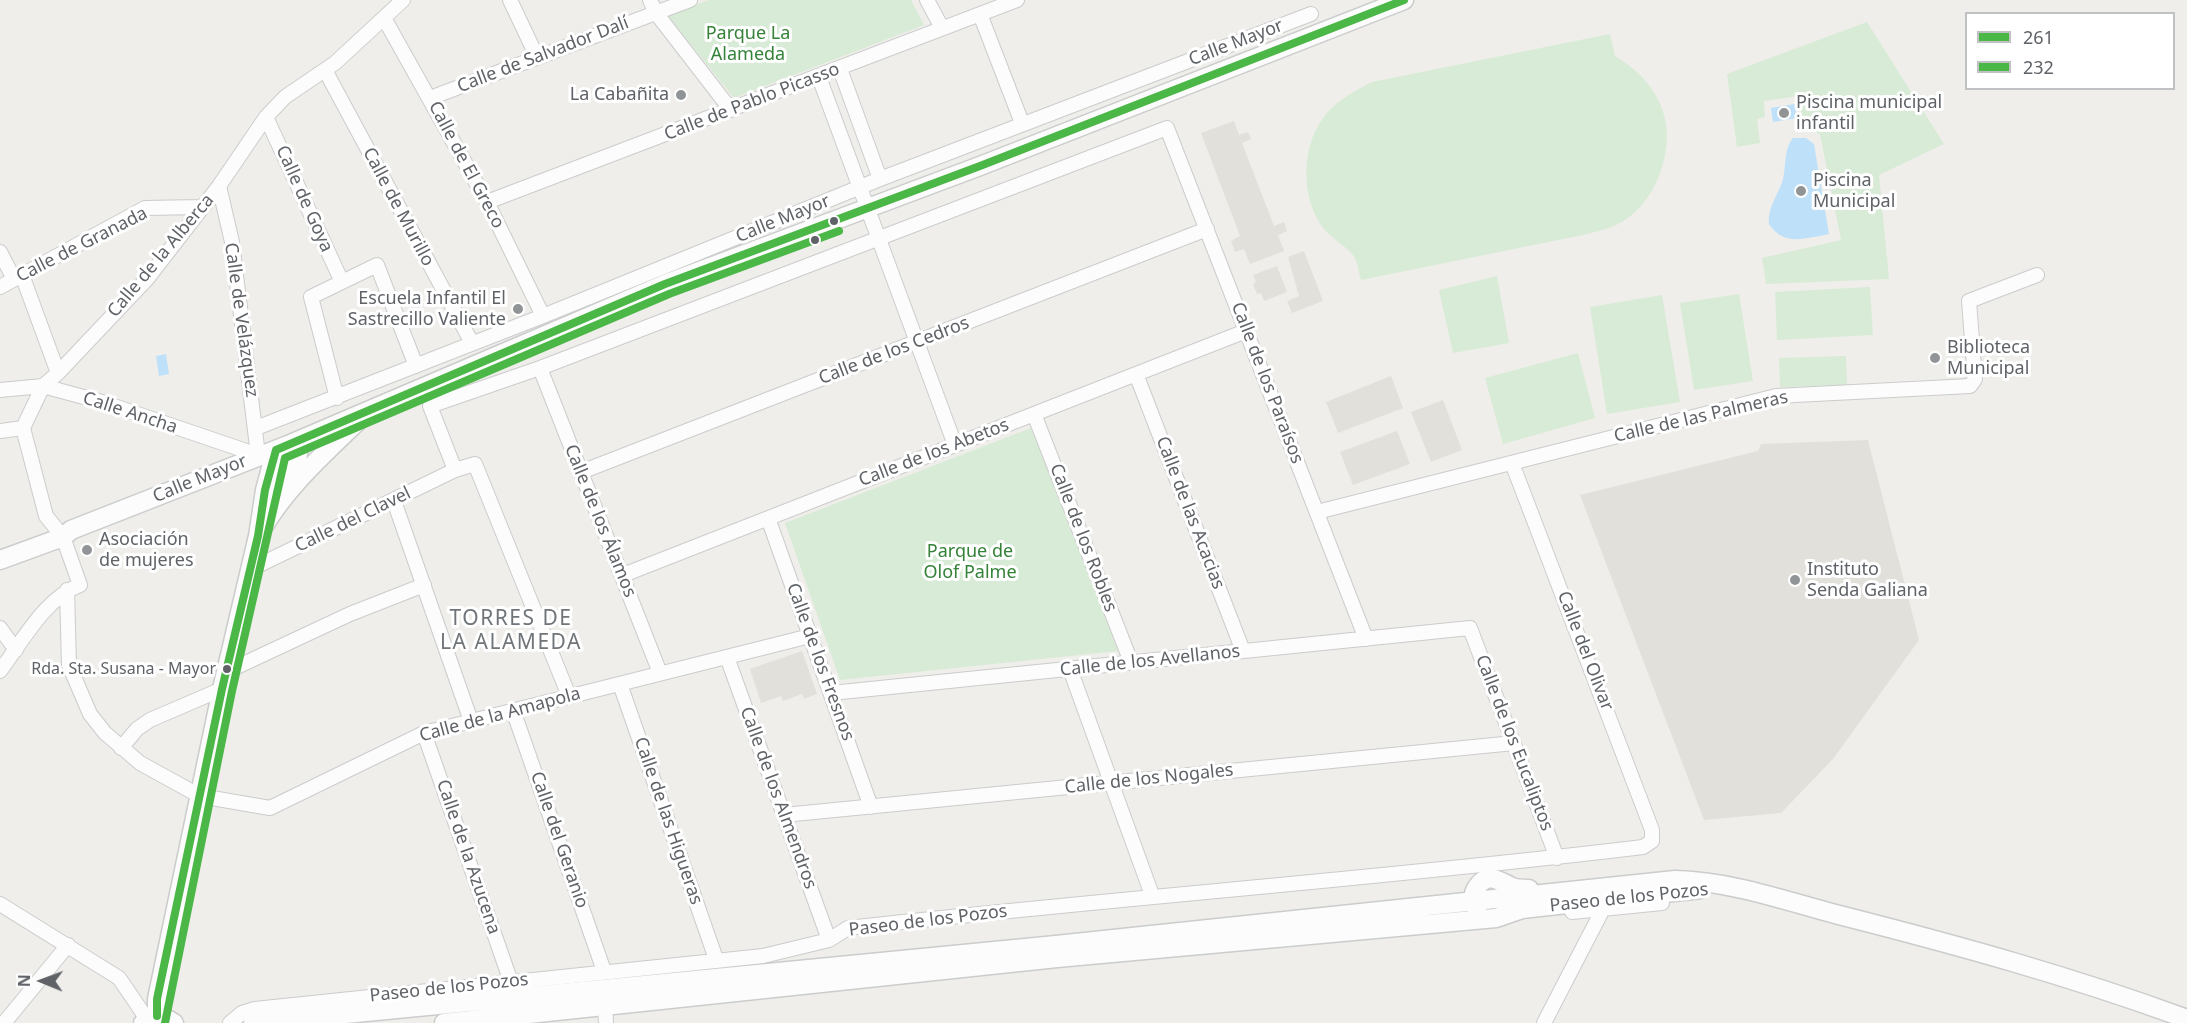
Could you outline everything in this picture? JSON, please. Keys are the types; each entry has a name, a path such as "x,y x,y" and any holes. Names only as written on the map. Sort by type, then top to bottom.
{"street":[{"name":"Calle de la Alberca","path":"23,428 43,386 147,279 219,186 266,117 285,97 325,70 403,0"},
{"path":"510,0 537,57"},
{"name":"Calle de Salvador Dalí","path":"430,98 537,57 653,6 690,0"},
{"path":"927,0 942,28"},
{"name":"Calle de Pablo Picasso","path":"487,202 1017,0"},
{"name":"Calle Mayor","path":"0,560 63,537 71,530 297,441 665,284 867,209 1404,0"},
{"path":"653,6 731,110"},
{"path":"980,14 1022,123"},
{"name":"Calle Mayor","path":"256,428 543,316 1022,123 1311,14"},
{"name":"Calle de El Greco","path":"384,18 487,202 543,316"},
{"path":"840,69 880,179"},
{"name":"Calle de Murillo","path":"325,70 472,343"},
{"path":"819,77 955,445"},
{"name":"Calle de Goya","path":"266,117 342,282"},
{"name":"Calle de los Paraísos","path":"879,240 1167,128 1366,639"},
{"name":"Calle de Velázquez","path":"219,186 232,242 259,455"},
{"name":"Calle de Granada","path":"0,286 145,208 201,207"},
{"name":"Calle de los Cedros","path":"581,472 1207,229"},
{"path":"569,696 475,464 455,470 430,406 540,368 879,240"},
{"path":"0,252 18,277 58,373"},
{"path":"337,398 311,297 377,265 416,366"},
{"name":"Calle de las Palmeras","path":"1317,512 1776,396 1970,386 1975,379 1969,301 2037,275"},
{"name":"Calle de los Abetos","path":"622,575 1246,331"},
{"name":"Calle de los Álamos","path":"540,368 660,673"},
{"name":"Calle de las Acacias","path":"1136,374 1243,651"},
{"name":"Calle Ancha","path":"0,390 43,386 102,402 259,455"},
{"path":"280,500 316,460 371,408"},
{"name":"Calle de los Robles","path":"1034,414 1131,662"},
{"path":"0,431 23,428 46,516 63,537 74,588 46,611 0,671"},
{"path":"258,536 291,479 298,455 297,441"},
{"path":"259,455 254,471 259,482 261,514"},
{"path":"155,1020 157,999 224,680 258,536 261,514 259,455"},
{"name":"Calle del Olivar","path":"1512,463 1652,830 1652,841"},
{"name":"Calle del Clavel","path":"250,569 455,470"},
{"path":"394,501 471,721"},
{"name":"Calle de los Fresnos","path":"768,518 871,807"},
{"path":"121,748 137,729 150,720 224,680 350,614 424,585"},
{"name":"Calle de la Amapola","path":"74,588 69,665 90,714 121,748 140,763 200,796 270,808 424,733 810,636"},
{"path":"0,628 16,650"},
{"name":"Calle de los Avellanos","path":"831,693 1470,628"},
{"name":"Calle de los Eucaliptos","path":"1470,628 1557,858"},
{"name":"Calle de los Almendros","path":"727,657 829,940"},
{"path":"1070,669 1152,895"},
{"name":"Calle de las Higueras","path":"620,684 716,959"},
{"name":"Calle del Geranio","path":"513,710 604,971"},
{"name":"Calle de la Azucena","path":"424,733 511,982"},
{"name":"Calle de los Nogales","path":"784,815 1514,743"},
{"name":"Paseo de los Pozos","path":"230,1023 242,1013 255,1009 762,956 829,940 848,928 1152,895 1492,871 1557,858 1643,847 1652,841"},
{"path":"1492,871 1504,880 1512,891 1511,908 1503,916 1483,915 1473,901 1478,884 1492,871"},
{"name":"Paseo de los Pozos","path":"253,1023 1044,946 1473,901 1512,891 1692,880 1741,890"},
{"name":"Paseo de los Pozos","path":"1503,916 1522,909 1690,890 1741,890"},
{"path":"1741,890 2005,958 2187,1019"},
{"name":"Paseo de los Pozos","path":"444,1023 605,1014 1333,931 1503,916 1516,918 1662,903"},
{"path":"0,904 119,978 155,1020"},
{"name":"Paseo de los Pozos","path":"1544,1023 1603,909"},
{"path":"4,1023 68,945"}],"shaded area":[{"path":"1234,121 1239,135 1248,132 1251,139 1242,143 1274,226 1284,222 1287,231 1278,235 1284,251 1250,264 1244,249 1235,252 1231,241 1240,236 1201,133"},
{"path":"1304,251 1323,301 1292,313 1287,301 1299,296 1288,257"},
{"path":"1277,266 1287,292 1264,301 1261,293 1257,294 1253,284 1256,282 1253,275"},
{"path":"1391,376 1403,408 1338,433 1326,402"},
{"path":"1443,400 1462,450 1431,462 1411,412"},
{"path":"1397,431 1410,464 1353,485 1340,452"},
{"path":"1868,440 1919,640 1833,759 1781,813 1704,820 1580,495 1758,451 1761,444"},
{"path":"802,651 817,694 804,699 802,694 783,701 781,696 761,703 750,669"}],"green space":[{"name":"Parque La Alameda","path":"709,0 911,0 924,25 734,98 667,15"},
{"path":"1867,22 1944,144 1879,175 1889,279 1766,284 1762,258 1841,240 1820,134 1804,127 1799,96 1764,101 1765,117 1757,119 1760,143 1737,147 1727,74"},
{"path":"1610,34 1615,56 1636,71 1648,84 1661,106 1666,122 1667,140 1660,175 1652,191 1629,217 1614,226 1583,235 1361,280 1355,258 1319,222 1309,196 1308,152 1319,125 1337,103 1372,82"},
{"path":"1497,276 1509,343 1453,353 1439,290"},
{"path":"1870,287 1873,335 1777,340 1775,292"},
{"path":"1739,294 1753,381 1694,390 1680,303"},
{"path":"1662,295 1680,402 1607,414 1590,307"},
{"path":"1578,353 1595,418 1503,444 1485,378"},
{"path":"1846,356 1847,385 1780,387 1779,358"},
{"name":"Parque de Olof Palme","path":"1031,428 1118,651 840,680 785,523"}],"water":[{"name":"Piscina municipal infantil","path":"1795,104 1797,118 1773,122 1771,108"},
{"name":"Piscina Municipal","path":"1793,138 1806,138 1814,144 1829,234 1804,239 1789,238 1781,236 1769,224 1771,207 1783,179 1788,147"},
{"path":"166,354 169,374 159,376 156,356"}],"transit line":[{"name":"261","path":"157,1016 157,999 222,689 258,536 265,490 276,450 665,284 980,166 1404,0"},
{"name":"232","path":"165,1023 232,691 285,458 669,294 839,231"}],"place":[{"name":"La Cabañita","path":"681,95"},
{"name":"Piscina municipal infantil","path":"1784,113"},
{"name":"Piscina Municipal","path":"1801,191"},
{"name":"Escuela Infantil El Sastrecillo Valiente","path":"518,309"},
{"name":"Biblioteca Municipal","path":"1935,358"},
{"name":"Asociación de mujeres","path":"87,550"},
{"name":"Instituto Senda Galiana","path":"1795,580"},
{"name":"Rda. Sta. Susana - Mayor","path":"227,669"}],"district":[{"name":"TORRES DE LA ALAMEDA","path":"511,631"}]}
